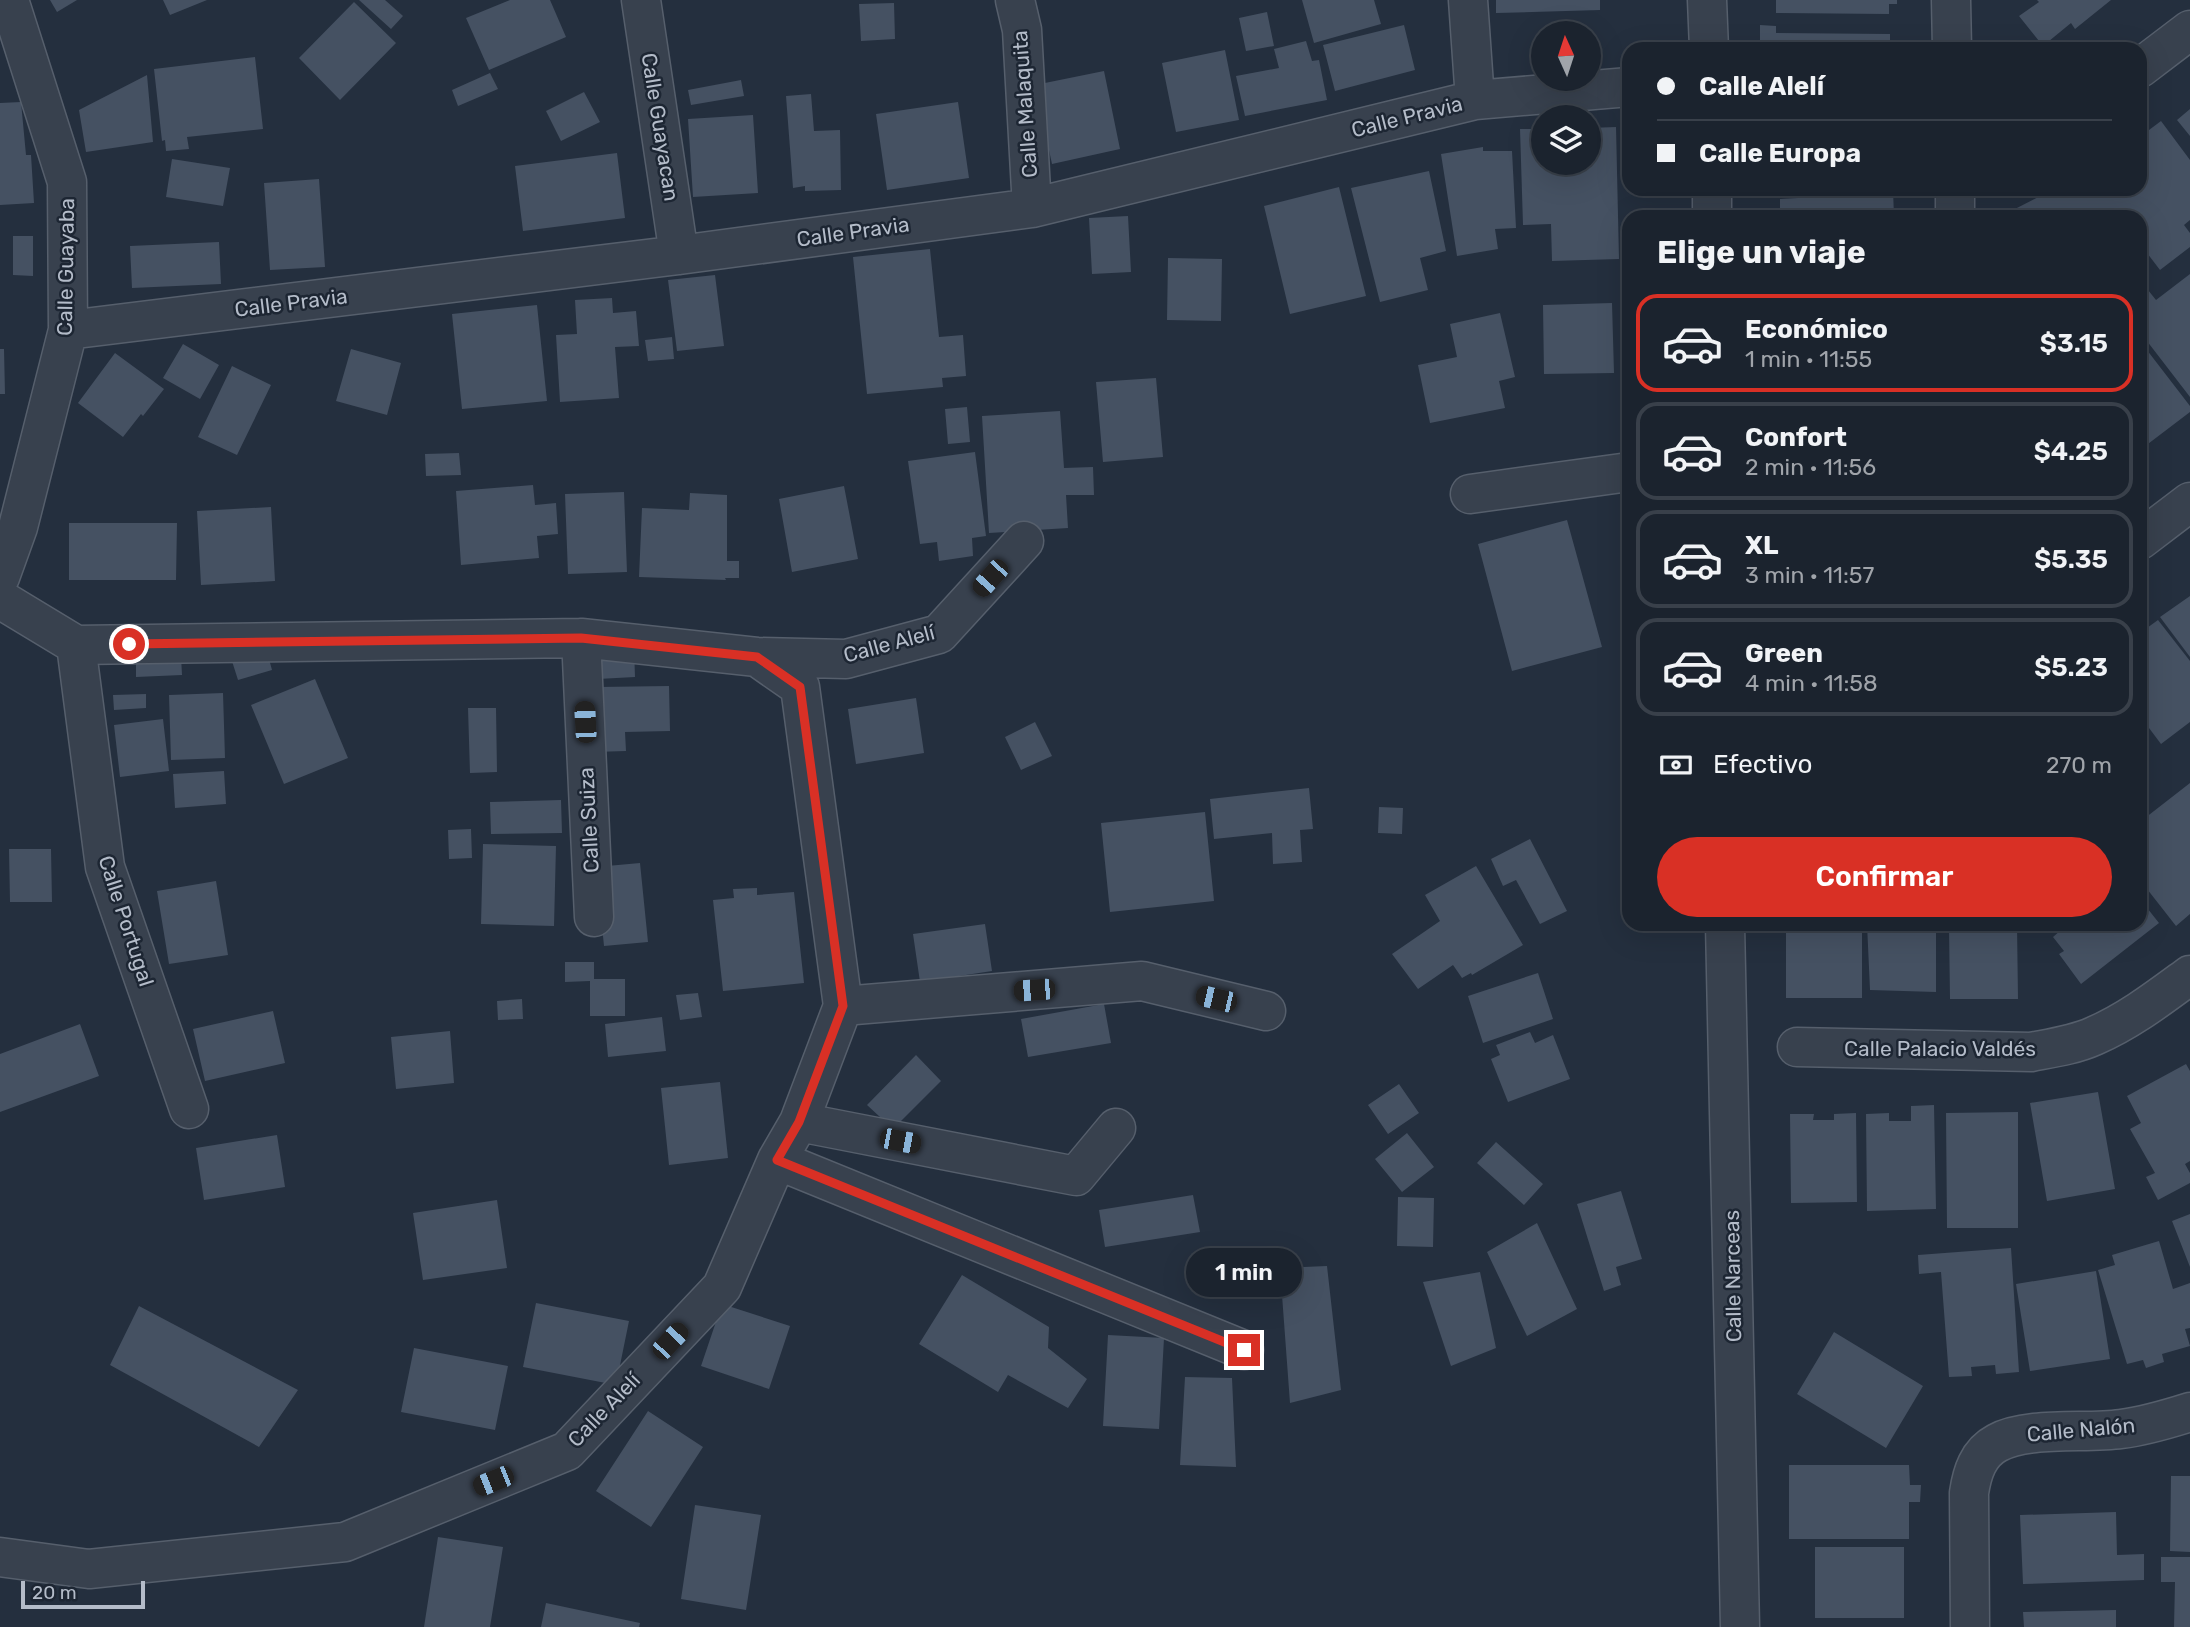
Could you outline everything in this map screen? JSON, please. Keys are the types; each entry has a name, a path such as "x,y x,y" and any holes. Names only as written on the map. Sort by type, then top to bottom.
{"street":[{"name":"Calle Guayaba","path":"0,577 18,527 68,330 67,182 9,0"},
{"name":"Calle Guayacan","path":"641,0 679,255"},
{"name":"Calle Malaquita","path":"1014,0 1022,30 1032,208"},
{"path":"1468,0 1475,100"},
{"path":"1707,0 1709,42"},
{"path":"1951,0 1952,42"},
{"path":"2147,63 2190,30"},
{"name":"Calle Pravia","path":"68,330 679,255 1032,208 1475,100 1622,88"},
{"path":"1470,494 1622,473"},
{"path":"2147,535 2190,502"},
{"name":"Calle Alelí","path":"76,645 581,638 757,657 846,659 939,635 1024,541"},
{"path":"0,599 76,645"},
{"name":"Calle Suiza","path":"581,638 594,917"},
{"name":"Calle Portugal","path":"76,645 104,866 189,1109"},
{"name":"Calle Alelí","path":"0,1557 89,1569 345,1542 567,1451 722,1287 777,1160 799,1122 843,1006 800,687 757,657"},
{"name":"Calle Narceas","path":"1725,931 1740,1627"},
{"name":"Calle Palacio Valdés","path":"1797,1048 2031,1052 2093,1037 2148,1006 2190,975"},
{"path":"843,1006 1142,981 1266,1010"},
{"path":"799,1122 1076,1176 1116,1128"},
{"path":"777,1160 1244,1350"},
{"name":"Calle Nalón","path":"1970,1627 1969,1493 1972,1474 1981,1457 1995,1444 2013,1436 2121,1429 2190,1412"}],"building":[{"path":"50,0 77,0 57,12"},
{"path":"163,0 207,0 170,15"},
{"path":"359,0 385,0 403,16 391,29"},
{"path":"510,0 550,0 566,37 489,70 466,18"},
{"path":"1302,0 1374,0 1381,24 1314,43"},
{"path":"1496,0 1600,0 1600,10 1496,13"},
{"path":"1776,0 1897,0 1897,4 1889,4 1889,14 1776,13"},
{"path":"2037,0 2111,0 2075,29 2071,23 2048,42 2040,42 2019,16 2039,2"},
{"path":"354,2 396,43 340,100 299,58"},
{"path":"894,3 895,39 861,41 859,4"},
{"path":"1267,12 1274,46 1246,51 1239,18"},
{"path":"1404,25 1415,70 1335,91 1323,45"},
{"path":"1760,25 1776,26 1776,33 1890,34 1890,42 1760,42"},
{"path":"1306,41 1312,61 1319,60 1327,100 1245,116 1236,76 1279,68 1274,49"},
{"path":"1225,50 1239,120 1176,132 1162,63"},
{"path":"255,57 263,129 187,137 189,149 166,151 165,140 162,141 154,69"},
{"path":"1104,71 1120,149 1052,164 1035,85"},
{"path":"490,73 498,89 458,106 452,90"},
{"path":"147,75 153,142 86,152 79,110"},
{"path":"741,80 744,96 691,105 688,90"},
{"path":"584,92 600,122 561,141 546,111"},
{"path":"811,94 814,131 840,130 841,190 805,191 805,186 793,188 786,96"},
{"path":"21,102 26,155 31,155 34,203 0,205 0,103"},
{"path":"958,102 969,178 887,190 876,114"},
{"path":"2190,109 2190,136 2177,120"},
{"path":"753,115 758,193 693,197 688,119"},
{"path":"2161,121 2190,160 2190,220 2184,225 2190,233 2190,247 2160,270 2147,253 2147,210 2013,210 2040,196 2147,196 2147,132"},
{"path":"1616,127 1619,259 1552,261 1551,224 1523,225 1520,129 1531,129 1531,175 1601,175 1601,128"},
{"path":"1483,147 1483,151 1512,151 1516,228 1495,229 1498,249 1457,256 1441,154"},
{"path":"617,153 625,218 523,231 515,166"},
{"path":"172,159 230,168 223,206 166,197"},
{"path":"1429,171 1446,251 1420,258 1428,290 1380,302 1351,188"},
{"path":"319,179 325,267 270,270 264,183"},
{"path":"1339,187 1366,296 1290,314 1264,206"},
{"path":"1893,196 1894,210 1780,210 1780,199"},
{"path":"1128,216 1131,272 1092,274 1089,218"},
{"path":"13,236 33,236 33,276 13,275"},
{"path":"219,242 221,284 132,288 130,246"},
{"path":"930,249 939,337 963,335 966,376 942,378 943,387 867,394 853,257"},
{"path":"1168,258 1222,259 1221,321 1167,320"},
{"path":"2190,274 2190,397 2147,341 2147,291 2156,300"},
{"path":"715,275 724,346 677,351 668,280"},
{"path":"612,298 613,313 636,311 639,346 615,347 619,398 560,402 556,335 577,334 575,300"},
{"path":"1612,303 1614,373 1544,374 1543,305"},
{"path":"537,305 547,401 462,409 452,314"},
{"path":"1500,313 1515,377 1499,381 1505,408 1430,423 1418,365 1457,357 1450,324"},
{"path":"672,337 674,359 648,361 645,340"},
{"path":"183,344 219,365 200,399 163,378"},
{"path":"0,349 4,349 5,394 0,394"},
{"path":"351,349 401,363 387,415 336,401"},
{"path":"2147,350 2190,406 2190,412 2147,445"},
{"path":"115,353 164,389 123,437 78,403"},
{"path":"232,366 271,385 237,455 198,437"},
{"path":"1156,378 1163,457 1103,462 1096,382"},
{"path":"967,407 970,442 948,444 945,409"},
{"path":"1060,411 1064,468 1093,467 1094,495 1066,495 1068,528 989,533 982,416"},
{"path":"975,452 986,536 972,538 973,556 939,561 937,542 920,544 908,461"},
{"path":"459,453 461,475 426,476 425,454"},
{"path":"533,485 535,505 556,503 558,534 537,536 539,558 461,565 456,491"},
{"path":"844,486 858,559 792,572 779,499"},
{"path":"624,492 627,572 568,574 565,494"},
{"path":"690,493 727,495 727,561 739,561 739,578 725,578 726,580 639,577 642,508 689,510"},
{"path":"271,507 275,581 201,585 197,511"},
{"path":"1567,520 1602,647 1512,671 1478,544"},
{"path":"69,523 177,523 176,580 69,580"},
{"path":"2190,596 2190,657 2160,617"},
{"path":"2158,620 2190,661 2190,722 2161,744 2147,725 2147,628"},
{"path":"266,648 272,670 238,680 231,658"},
{"path":"634,648 635,677 598,679 597,650"},
{"path":"181,656 182,675 136,677 136,657"},
{"path":"315,679 348,758 284,784 251,705"},
{"path":"669,686 670,731 625,732 626,751 594,752 598,687"},
{"path":"223,693 225,758 171,760 169,695"},
{"path":"146,694 146,708 114,710 113,695"},
{"path":"916,698 924,753 856,764 848,709"},
{"path":"468,708 496,708 497,772 470,773"},
{"path":"163,719 169,771 120,777 114,725"},
{"path":"1035,722 1052,756 1021,770 1005,737"},
{"path":"224,771 226,804 175,808 173,774"},
{"path":"2190,783 2190,914 2176,926 2147,889 2147,816"},
{"path":"1309,788 1313,829 1300,830 1302,862 1273,864 1272,833 1214,839 1210,799"},
{"path":"561,800 562,833 491,834 490,802"},
{"path":"1379,807 1403,808 1402,834 1378,833"},
{"path":"1205,812 1214,901 1110,912 1101,823"},
{"path":"471,829 472,858 449,859 448,830"},
{"path":"1530,839 1567,911 1540,924 1516,880 1503,886 1491,859"},
{"path":"483,844 556,846 554,926 481,924"},
{"path":"9,849 51,849 52,902 10,902"},
{"path":"640,863 648,942 604,946 596,867"},
{"path":"1476,866 1523,945 1472,975 1471,973 1462,978 1453,965 1418,989 1392,954 1440,921 1425,895"},
{"path":"216,881 228,955 169,964 157,891"},
{"path":"757,888 757,895 794,892 804,983 723,991 713,900 734,898 733,889"},
{"path":"2147,908 2159,923 2081,984 2059,954 2064,951 2053,937 2060,931 2147,931"},
{"path":"985,924 992,971 920,982 913,934"},
{"path":"1786,931 1862,931 1862,998 1786,998"},
{"path":"1867,931 1936,931 1936,992 1870,990"},
{"path":"1949,931 2017,931 2018,999 1950,999"},
{"path":"565,962 594,962 594,979 625,979 625,1016 590,1016 590,981 565,982"},
{"path":"1538,973 1553,1019 1483,1043 1468,996"},
{"path":"698,993 702,1017 680,1020 676,995"},
{"path":"522,999 523,1019 498,1020 497,1001"},
{"path":"1104,1004 1111,1043 1028,1057 1021,1019"},
{"path":"273,1011 285,1063 205,1081 193,1029"},
{"path":"662,1017 666,1051 608,1057 605,1024"},
{"path":"80,1024 99,1076 0,1112 0,1054"},
{"path":"450,1031 454,1083 396,1089 391,1037"},
{"path":"1530,1032 1535,1043 1553,1035 1570,1079 1508,1102 1491,1059 1500,1055 1496,1045"},
{"path":"916,1055 941,1081 893,1129 867,1105"},
{"path":"2186,1064 2190,1071 2190,1161 2185,1164 2190,1173 2190,1183 2158,1200 2146,1177 2155,1173 2130,1129 2141,1123 2127,1096"},
{"path":"720,1082 728,1158 669,1165 661,1088"},
{"path":"1399,1084 1419,1113 1388,1134 1368,1105"},
{"path":"2098,1092 2115,1189 2047,1201 2030,1103"},
{"path":"1934,1105 1936,1209 1867,1211 1866,1114 1889,1113 1889,1121 1911,1121 1911,1106"},
{"path":"2018,1112 2018,1228 1947,1228 1946,1113"},
{"path":"1856,1113 1857,1202 1791,1203 1790,1114 1814,1114 1813,1120 1834,1120 1834,1114"},
{"path":"1407,1133 1434,1167 1402,1192 1375,1159"},
{"path":"277,1135 285,1187 204,1200 196,1148"},
{"path":"1496,1142 1543,1184 1524,1205 1477,1163"},
{"path":"1621,1191 1642,1259 1616,1267 1621,1285 1604,1291 1577,1204"},
{"path":"1193,1195 1200,1232 1105,1247 1099,1210"},
{"path":"1398,1197 1434,1198 1433,1247 1397,1246"},
{"path":"497,1200 507,1268 423,1280 413,1213"},
{"path":"2190,1214 2190,1267 2172,1221"},
{"path":"1537,1223 1577,1309 1527,1336 1487,1252"},
{"path":"2159,1241 2173,1289 2190,1283 2190,1328 2185,1329 2190,1346 2162,1354 2164,1362 2146,1368 2143,1360 2127,1364 2098,1270 2115,1265 2112,1255"},
{"path":"2011,1248 2019,1372 1996,1374 1995,1365 1971,1367 1972,1376 1949,1377 1941,1272 1919,1274 1918,1255"},
{"path":"1327,1266 1341,1390 1290,1403 1280,1268"},
{"path":"2096,1271 2110,1359 2030,1371 2016,1284"},
{"path":"1480,1272 1496,1348 1451,1366 1423,1282"},
{"path":"962,1275 1049,1327 1048,1348 1087,1379 1068,1408 1008,1375 998,1392 919,1344"},
{"path":"536,1303 629,1321 616,1385 523,1367"},
{"path":"722,1304 790,1326 769,1389 701,1366"},
{"path":"139,1306 298,1390 259,1447 110,1365"},
{"path":"1834,1332 1923,1386 1886,1448 1797,1394"},
{"path":"1108,1335 1164,1338 1159,1429 1103,1426"},
{"path":"414,1348 508,1366 495,1430 401,1412"},
{"path":"1185,1377 1232,1378 1236,1467 1180,1465"},
{"path":"648,1411 703,1447 651,1527 596,1491"},
{"path":"1789,1465 1909,1465 1910,1485 1921,1485 1920,1502 1909,1502 1909,1539 1789,1539"},
{"path":"2171,1476 2190,1476 2190,1552 2170,1551"},
{"path":"695,1505 761,1515 746,1610 681,1599"},
{"path":"2116,1512 2117,1555 2144,1554 2144,1580 2023,1584 2020,1515"},
{"path":"438,1537 503,1547 490,1627 424,1627"},
{"path":"1815,1547 1904,1547 1904,1618 1815,1618"},
{"path":"2161,1557 2190,1557 2190,1627 2174,1627 2175,1582 2161,1582"},
{"path":"546,1603 640,1623 639,1627 541,1627"},
{"path":"2116,1610 2116,1627 2024,1627 2023,1612"}],"route":[{"path":"129,644 581,638 757,657 800,687 843,1006 799,1122 777,1160 1244,1350"}]}
